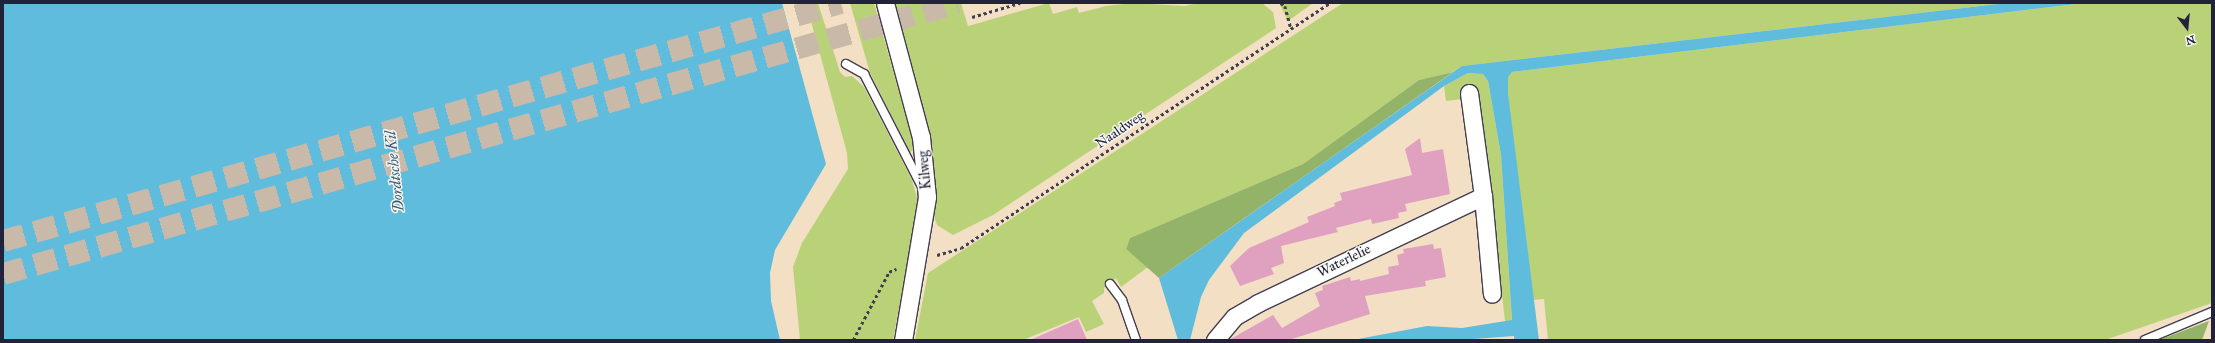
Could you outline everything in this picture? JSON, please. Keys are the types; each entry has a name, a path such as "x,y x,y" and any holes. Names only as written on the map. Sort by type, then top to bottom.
{"street":[{"name":"Kilweg","path":"885,3 922,137 927,196 903,340"},
{"path":"1469,93 1483,196 1492,294"},
{"name":"Waterlelie","path":"1215,340 1234,317 1258,302 1483,196"}],"lane":[{"path":"846,64 864,74 927,196"},
{"path":"1110,284 1122,300 1136,340"},
{"path":"2145,340 2212,312"}],"path":[{"path":"972,17 1020,3"},
{"path":"1280,3 1285,6 1291,29"},
{"name":"Naaldweg","path":"853,340 889,272 915,261 961,248 1330,3"}],"green space":[{"path":"806,3 818,3 840,72 845,77 852,76 864,87 912,180 917,198 917,211 893,340 800,340 793,267 802,243 848,169 847,153"},
{"path":"850,3 874,3 915,149 910,152 870,73"},
{"path":"887,3 961,3 968,26 1049,3 1053,14 1077,7 1079,13 1106,6 1133,3 1185,6 1198,3 1262,3 1273,12 1276,28 993,215 953,235 937,225 932,211 932,143"},
{"path":"1279,3 1313,3 1288,21"},
{"path":"1343,3 2006,3 1462,66 1453,72 1419,80 1303,164 1130,238 1126,249 1148,267 1121,287 1116,278 1104,288 1104,293 1092,301 1104,324 1086,332 1079,317 1023,340 915,340 928,273"},
{"path":"2084,3 2212,3 2212,303 2105,340 1548,340 1544,299 1533,300 1517,180 1508,93 1508,77 1512,72"},
{"path":"1453,72 1159,278 1126,249 1130,238 1303,164 1419,80"},
{"path":"1468,73 1483,74 1488,81 1501,155 1512,321 1505,321 1478,90 1462,93 1462,99 1446,101 1444,86"},
{"path":"2209,321 2202,340 2159,340"}],"water":[{"name":"Dordtsche Kil","path":"3,3 782,3 826,164 775,250 770,273 771,301 780,340 3,340"},
{"path":"2006,3 2084,3 1512,72 1508,77 1508,93 1539,340 1514,340 1514,336 1460,340 1353,340 1427,326 1462,328 1512,320 1501,155 1488,81 1483,74 1468,73 1444,86 1244,233 1209,280 1201,297 1190,340 1178,340 1159,278 1462,66"}],"building":[{"path":"1420,138 1422,153 1443,149 1450,194 1405,204 1407,211 1398,213 1399,218 1372,224 1371,219 1336,228 1338,232 1281,246 1284,263 1271,268 1274,274 1240,286 1230,266 1249,248 1309,222 1307,217 1335,206 1334,203 1342,200 1340,193 1412,175 1405,149"},
{"path":"1433,244 1434,249 1441,248 1446,277 1425,281 1426,286 1365,296 1370,314 1289,340 1229,340 1273,315 1282,328 1320,306 1315,293 1323,290 1322,286 1350,277 1351,281 1360,279 1360,281 1389,274 1388,267 1399,265 1397,255 1404,253 1403,249"},
{"path":"1078,319 1087,340 1030,340"}],"tunnel":[{"path":"3,241 841,3"},
{"path":"3,274 957,3"}]}
